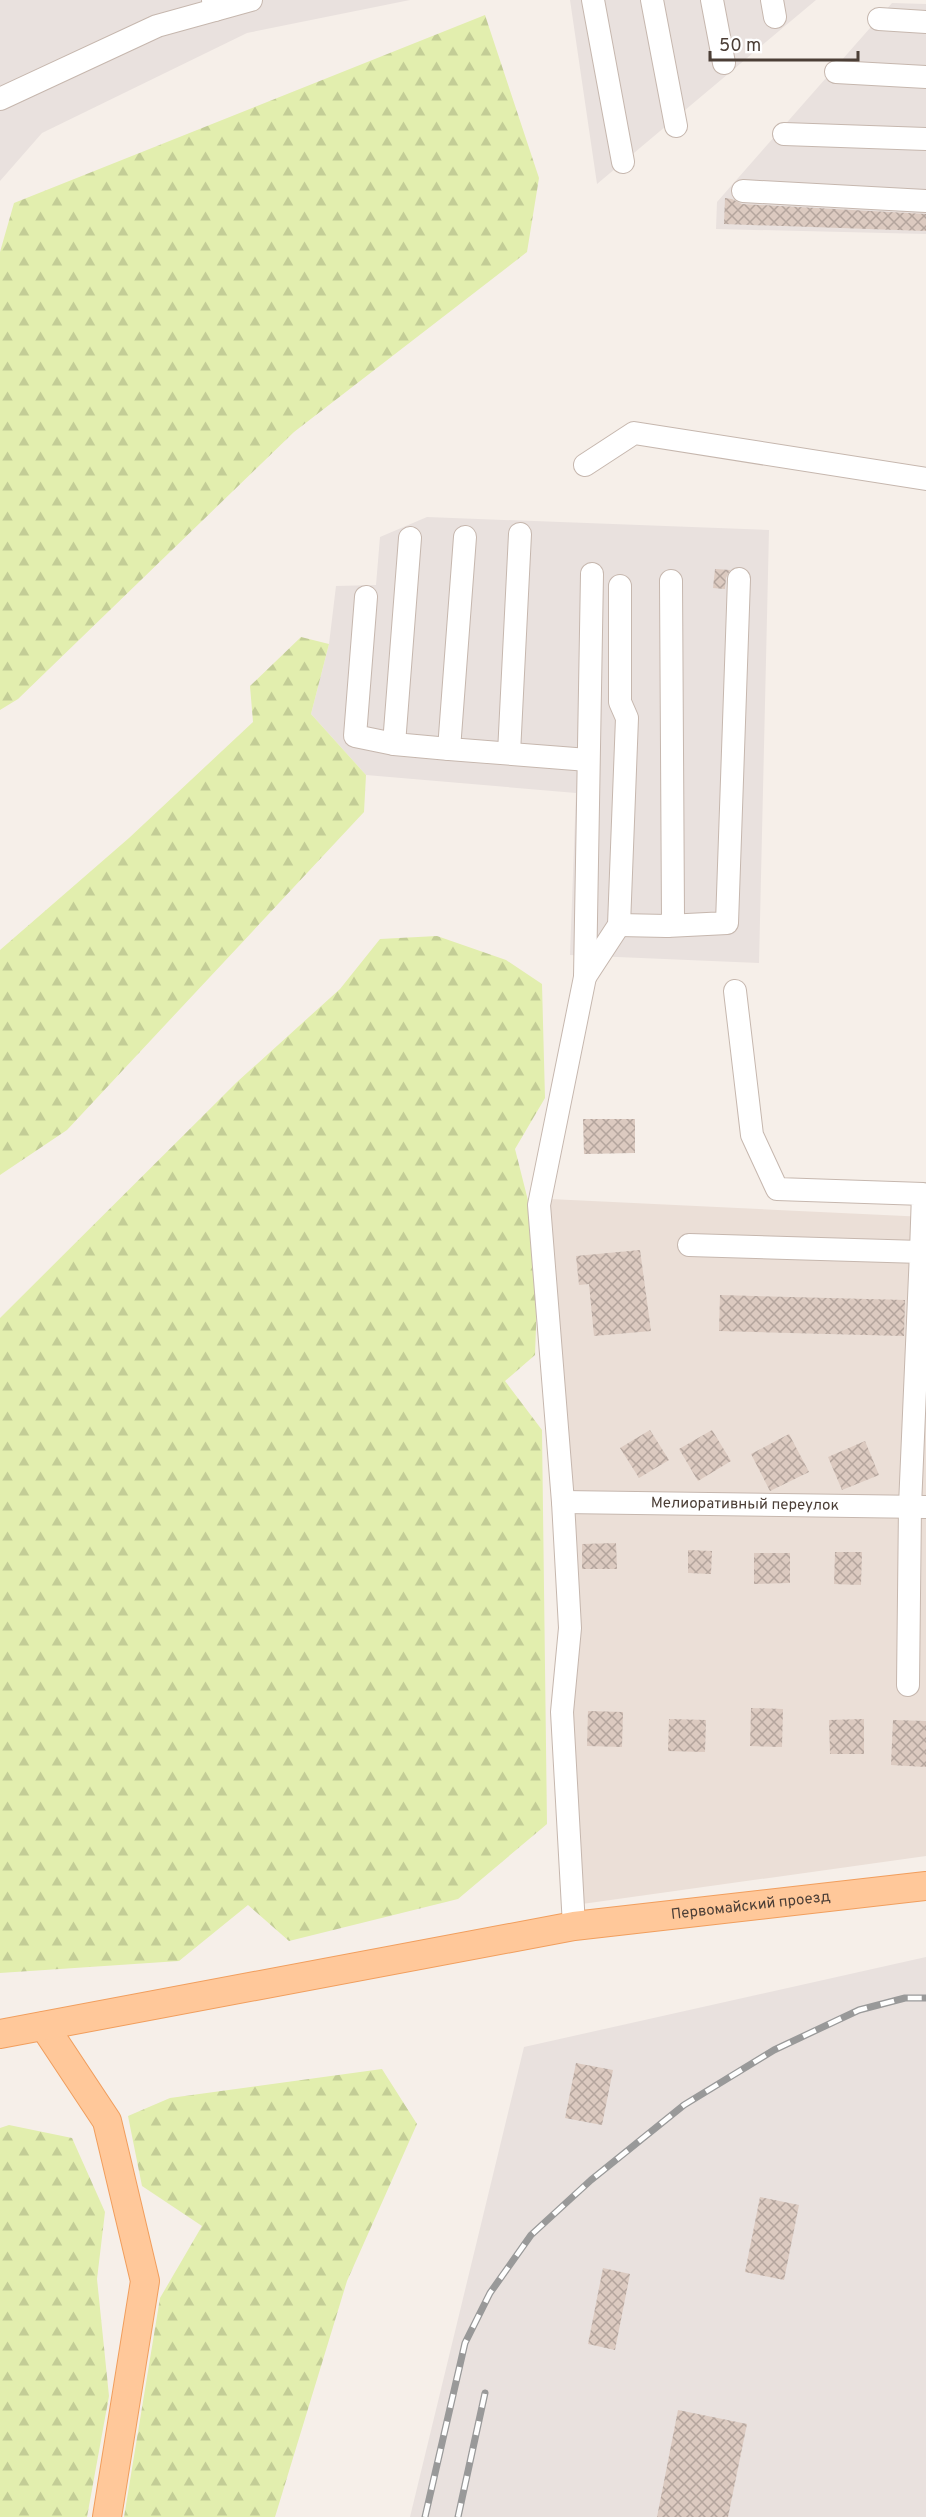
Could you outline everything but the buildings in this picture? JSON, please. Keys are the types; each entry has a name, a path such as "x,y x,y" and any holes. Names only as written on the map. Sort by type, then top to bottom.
{"main road":[{"name":"Первомайский проезд","path":"0,2034 574,1926 926,1886"},
{"path":"44,2026 107,2121 145,2281 107,2517"}],"street":[{"path":"0,99 157,26 214,5 251,0"},
{"path":"593,0 623,162"},
{"path":"651,0 676,126"},
{"path":"712,0 724,63"},
{"path":"879,19 926,22"},
{"path":"836,72 926,77"},
{"path":"784,134 926,139"},
{"path":"743,191 926,201"},
{"path":"585,465 634,433 926,479"},
{"path":"509,753 520,534"},
{"path":"449,749 465,537"},
{"path":"393,744 411,538"},
{"path":"574,1926 562,1712 570,1628 563,1502 539,1205 585,977 592,574"},
{"path":"619,925 667,926 727,923 739,579"},
{"path":"667,926 672,918 671,581"},
{"path":"585,977 619,925 627,718 620,702 620,586"},
{"path":"366,597 356,736 393,744 588,760"},
{"path":"735,991 752,1135 777,1189 923,1194 918,1507 908,1685"},
{"path":"688,1245 921,1252"},
{"name":"Мелиоративный переулок","path":"563,1502 918,1507"}],"shaded area":[{"path":"0,0 410,0 247,33 42,133 0,181"},
{"path":"570,0 816,0 597,184"},
{"path":"892,3 926,4 926,234 716,229 717,202"},
{"path":"427,517 769,530 759,963 570,955 576,793 366,775 311,714 329,644 336,586 376,585 380,537"},
{"path":"550,1199 926,1217 926,1856 582,1904"},
{"path":"926,1957 926,2517 410,2517 524,2047"}],"green space":[{"path":"485,15 539,178 527,252 294,432 18,699 0,710 0,252 14,203"},
{"path":"301,637 329,644 311,714 366,775 364,812 67,1130 0,1175 0,950 129,838 253,722 250,686"},
{"path":"437,936 506,960 542,984 545,1098 515,1149 539,1244 535,1355 505,1381 542,1430 547,1824 458,1899 289,1941 248,1905 179,1961 0,1973 0,1318 237,1082 340,989 380,939"},
{"path":"382,2069 417,2124 347,2281 275,2517 124,2517 160,2298 202,2226 142,2186 128,2116 170,2098"},
{"path":"9,2125 72,2138 105,2212 97,2279 109,2396 87,2517 0,2517 0,2128"}],"railway":[{"path":"425,2517 465,2343 490,2293 531,2235 591,2180 684,2105 774,2050 859,2010 905,1998 926,1998"},
{"path":"458,2517 485,2393"}]}
